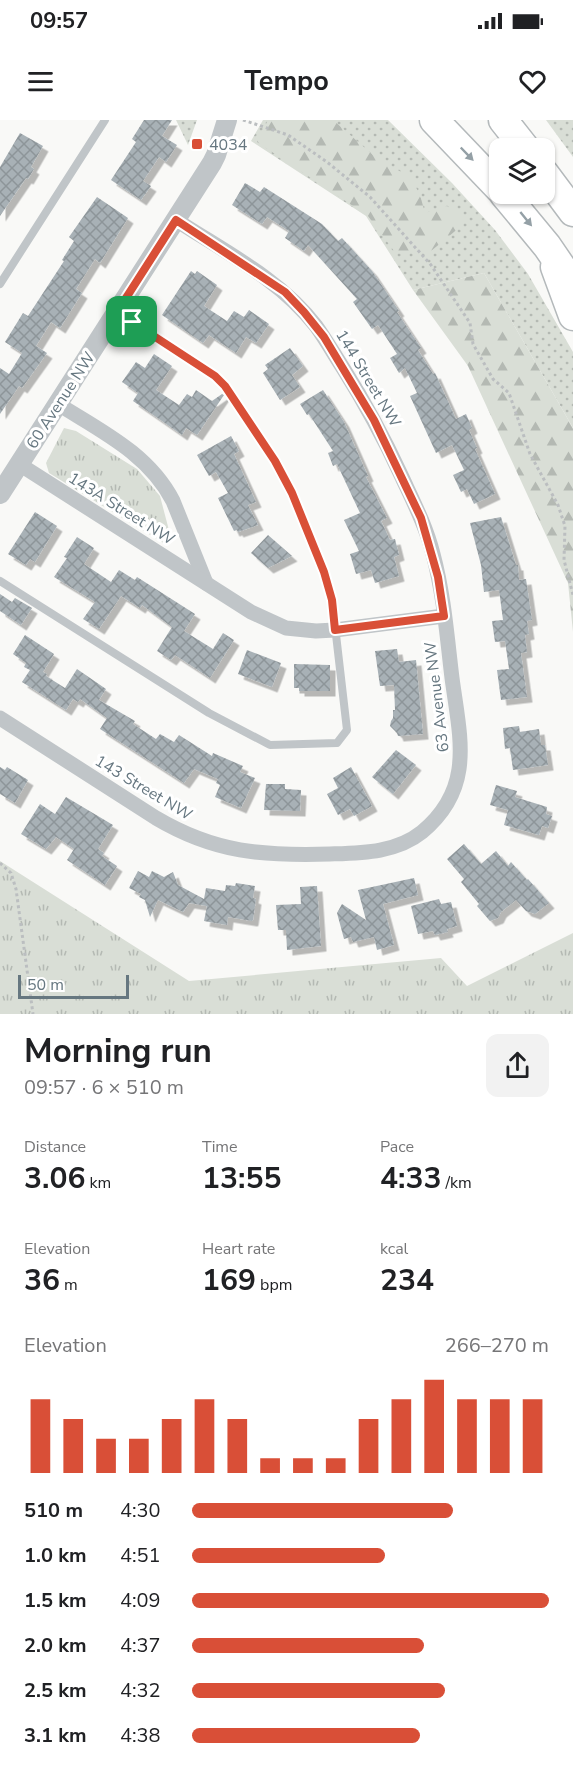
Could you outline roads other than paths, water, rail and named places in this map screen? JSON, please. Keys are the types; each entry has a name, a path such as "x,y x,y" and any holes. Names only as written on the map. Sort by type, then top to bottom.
{"highway":[{"path":"434,120 489,178"},
{"path":"503,120 517,138"},
{"path":"555,188 573,212"},
{"path":"512,204 547,246 573,284"},
{"path":"547,246 573,316"}],"street":[{"name":"60 Avenue NW","path":"0,494 212,163 227,120"},
{"name":"144 Street NW","path":"176,220 279,288 304,312 324,337 382,434 421,518 436,565 444,616"},
{"name":"143A Street NW","path":"58,404 129,449 160,478 173,501 206,583"},
{"name":"143A Street NW","path":"19,464 251,612 275,624 298,630 335,630 444,616"},
{"name":"63 Avenue NW","path":"352,853 392,848 420,833 435,819 454,789 459,773 460,745 444,616"},
{"name":"143 Street NW","path":"0,718 162,821 195,838 261,854 352,853"}],"lane":[{"path":"0,284 105,120"},
{"path":"0,581 209,713 270,745 337,743 347,730 332,600 324,572 292,493 275,461 225,386 215,376 117,312"}],"place":[{"name":"4034","path":"197,144"}]}
